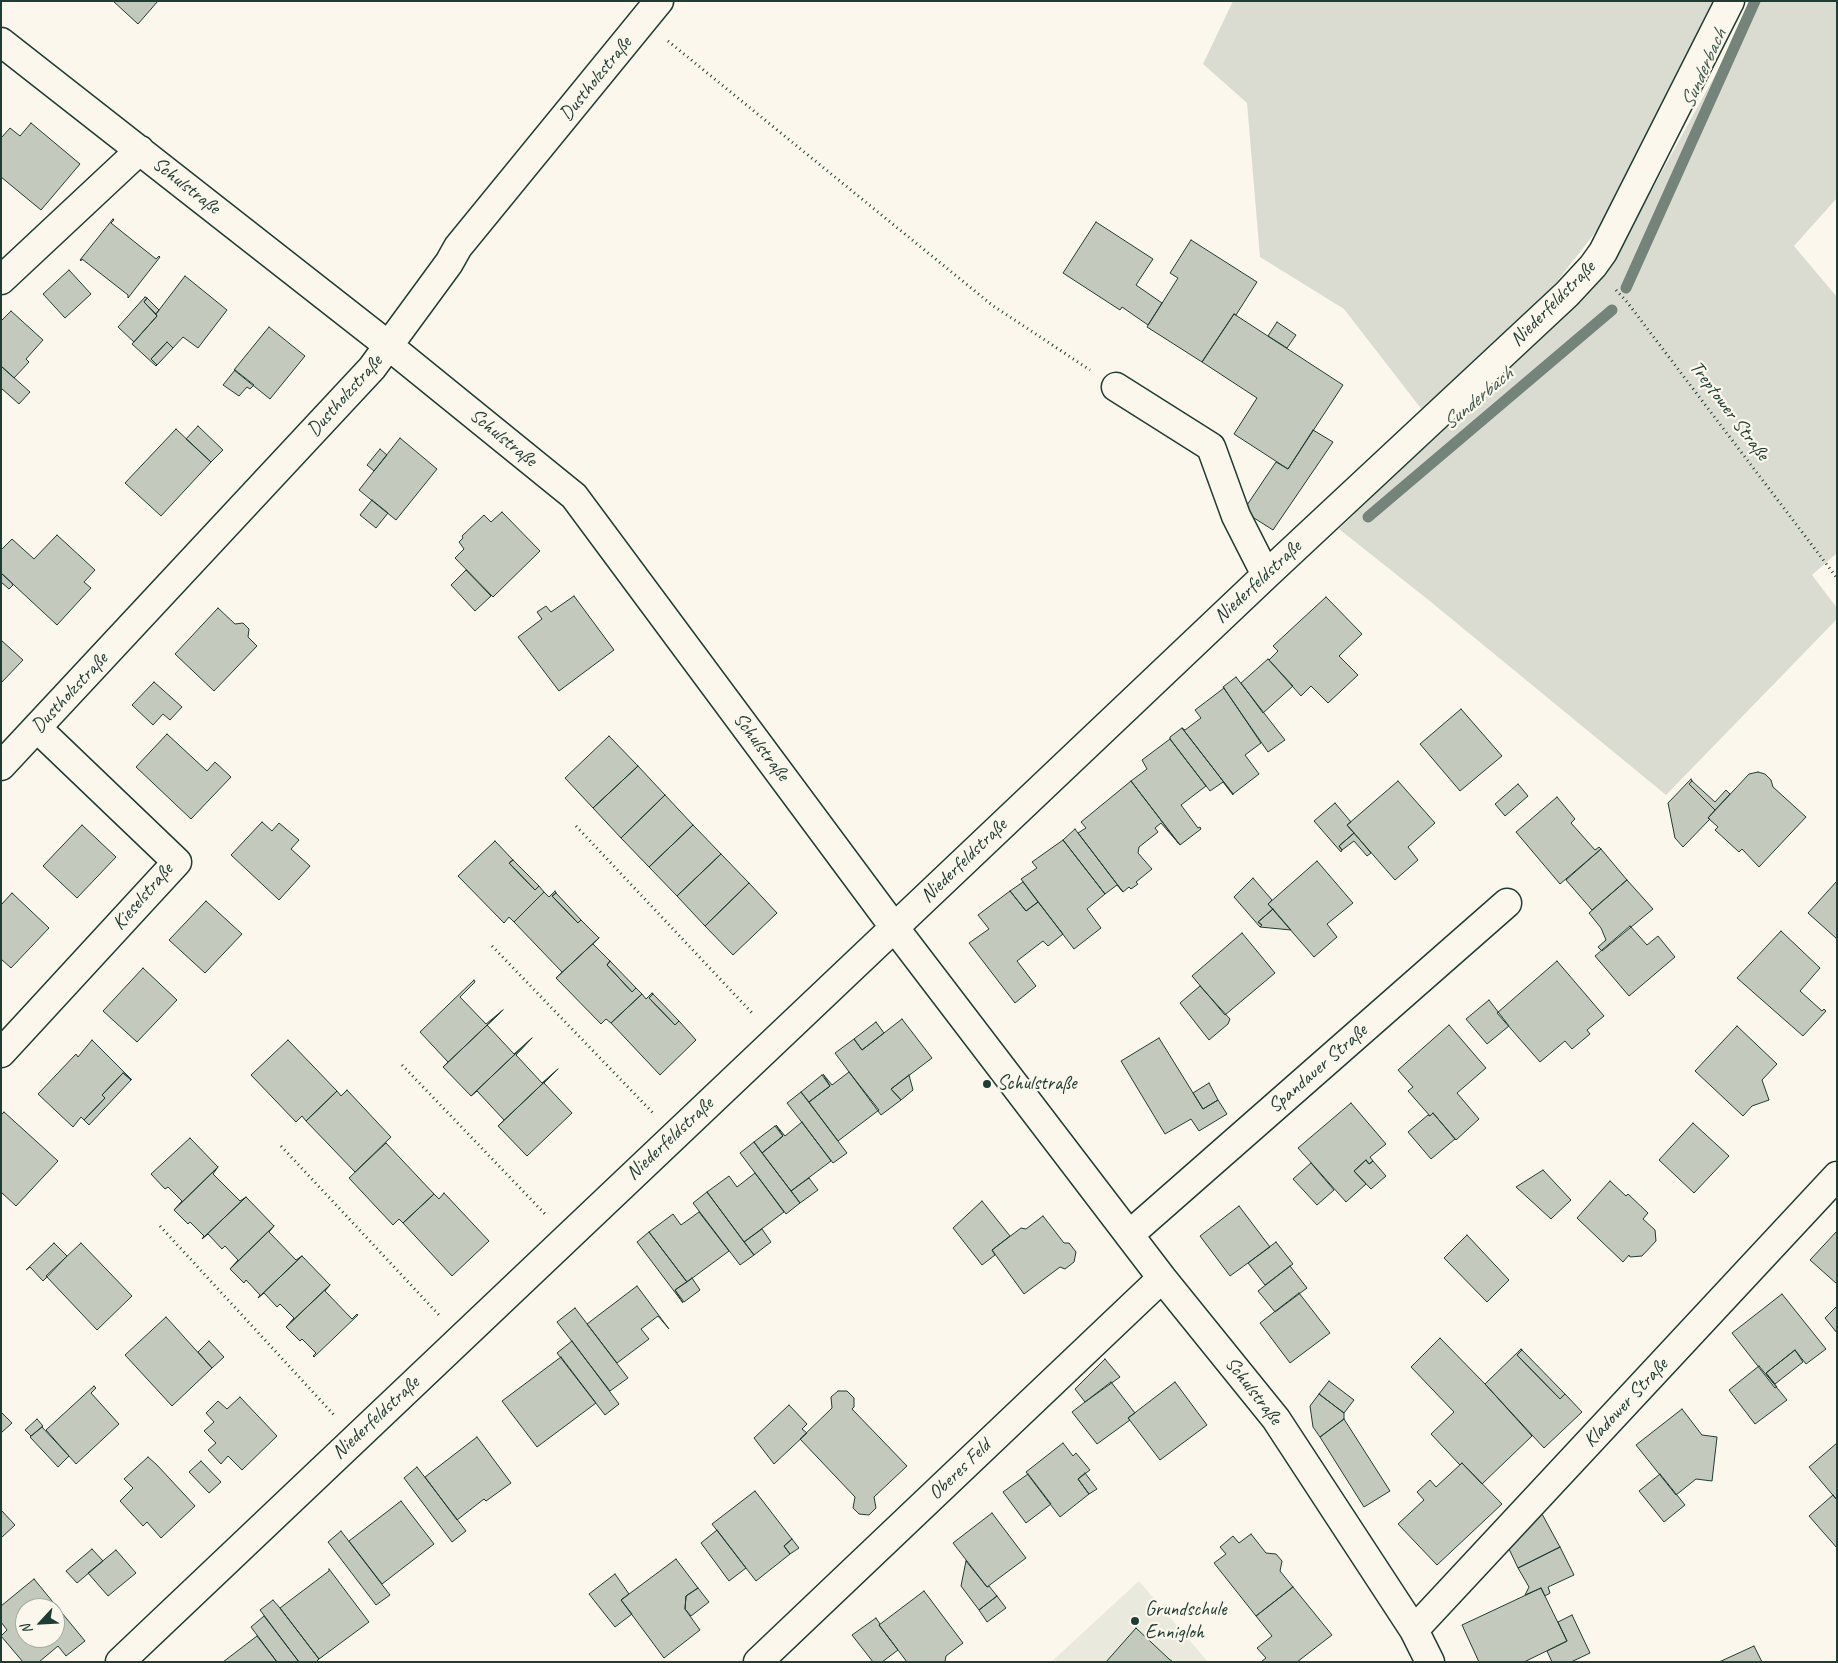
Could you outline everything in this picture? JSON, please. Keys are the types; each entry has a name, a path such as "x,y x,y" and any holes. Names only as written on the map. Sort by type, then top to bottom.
{"street":[{"name":"Niederfeldstraße","path":"120,1662 1266,575 1567,294 1593,266 1603,252 1730,1"},
{"name":"Dustholzstraße","path":"1,766 372,368 449,263 458,247 651,11"},
{"name":"Schulstraße","path":"1,42 389,346 574,496 894,928 1162,1278 1276,1419 1414,1630 1430,1662"},
{"path":"1,280 140,150"},
{"path":"1116,387 1211,447 1236,516 1266,575"},
{"name":"Kieselstraße","path":"1,1054 177,862 37,728"},
{"name":"Spandauer Straße","path":"1130,1235 1506,903"},
{"name":"Kladower Straße","path":"1414,1630 1837,1176"},
{"name":"Oberes Feld","path":"758,1662 1162,1278"}],"path":[{"path":"651,11 992,305 1116,387"},
{"name":"Treptower Straße","path":"1593,266 1627,302 1837,578"},
{"path":"576,826 777,1039"},
{"path":"492,946 674,1136"},
{"path":"402,1065 567,1237"},
{"path":"281,1146 461,1338"},
{"path":"160,1226 355,1438"}],"shaded area":[{"path":"1233,1 1713,1 1612,211 1551,289 1426,415 1344,309 1260,257 1247,103 1203,64"},
{"path":"1756,1 1837,1 1837,198 1794,246 1837,297 1837,553 1812,575 1837,608 1837,619 1666,795 1339,529 1585,291 1622,244"},
{"name":"Grundschule Ennigloh","path":"1139,1581 1208,1662 1051,1662"}],"building":[{"path":"113,1 158,1 138,24"},
{"path":"31,123 80,164 41,210 1,177 1,138 10,128 20,136"},
{"path":"113,219 111,223 156,259 160,257 128,298 128,295 82,259 80,260"},
{"path":"1096,222 1153,259 1136,285 1162,303 1148,325 1122,307 1120,310 1063,273"},
{"path":"1191,240 1257,282 1202,362 1147,327 1178,278 1170,273"},
{"path":"69,270 91,294 65,318 43,294"},
{"path":"185,276 227,310 198,348 183,337 173,348 167,342 151,359 156,366 132,344 157,316 156,314"},
{"path":"145,297 147,298 144,302 157,316 134,342 118,327"},
{"path":"147,298 159,310 156,314 144,302"},
{"path":"11,311 43,340 26,359 29,362 14,378 1,366 1,321"},
{"path":"1234,314 1343,385 1288,469 1234,434 1257,398 1202,362"},
{"path":"1277,322 1296,335 1287,348 1268,336"},
{"path":"269,327 305,356 270,399 234,370"},
{"path":"167,342 173,348 157,365 151,359"},
{"path":"1,366 30,392 19,404 1,388"},
{"path":"235,370 254,385 250,389 247,387 239,396 223,385"},
{"path":"198,426 223,450 211,462 186,439"},
{"path":"176,429 211,462 161,516 125,483"},
{"path":"1313,430 1333,442 1273,530 1243,511 1276,462 1288,469"},
{"path":"400,438 437,469 396,520 359,490"},
{"path":"380,449 387,455 374,471 367,465"},
{"path":"372,500 388,513 376,528 360,515"},
{"path":"502,512 540,551 493,597 455,558 464,549 459,542 463,538 462,536 484,515 491,522"},
{"path":"57,535 95,570 84,582 91,588 57,625 1,573 1,550 12,539 34,559"},
{"path":"466,570 491,596 475,611 451,585"},
{"path":"1,573 13,585 9,589 1,582"},
{"path":"574,596 614,650 559,691 518,637 542,619 537,612 546,606 551,612"},
{"path":"1326,597 1362,634 1339,656 1358,675 1328,703 1311,686 1301,696 1269,660 1278,651 1273,646"},
{"path":"218,608 235,624 243,623 249,629 248,637 257,646 214,691 175,654"},
{"path":"1,640 23,660 1,683"},
{"path":"1268,659 1293,686 1263,713 1241,683"},
{"path":"1236,677 1285,740 1268,752 1223,687"},
{"path":"154,682 182,707 170,720 163,714 153,725 132,705"},
{"path":"1224,688 1261,743 1245,755 1259,774 1233,794 1182,728 1185,730 1201,718 1195,710"},
{"path":"1461,709 1502,756 1460,791 1420,744"},
{"path":"1182,728 1233,795 1223,782 1210,791 1170,739"},
{"path":"167,734 207,771 215,762 231,777 191,819 136,767"},
{"path":"609,736 638,766 593,808 565,778"},
{"path":"1170,739 1206,786 1181,805 1198,828 1200,827 1201,829 1180,845 1131,781 1147,769 1142,760"},
{"path":"638,766 665,795 621,838 593,808"},
{"path":"1758,772 1765,774 1771,780 1773,787 1806,817 1759,867 1742,849 1739,852 1715,830 1718,827 1708,818 1749,774"},
{"path":"1691,779 1692,781 1689,784 1715,810 1708,818 1710,819 1683,847 1675,838 1668,803"},
{"path":"1131,781 1180,845 1161,823 1155,828 1158,832 1139,847 1138,853 1152,869 1136,882 1138,884 1131,889 1129,887 1123,892 1078,833 1086,828 1081,822"},
{"path":"1398,781 1435,823 1408,847 1418,860 1395,880 1347,825"},
{"path":"1692,781 1715,802 1726,790 1730,794 1715,810 1689,784"},
{"path":"1518,784 1528,796 1505,816 1495,804"},
{"path":"665,795 693,825 649,867 621,838"},
{"path":"1557,797 1575,819 1571,823 1595,850 1599,847 1601,849 1560,884 1516,832"},
{"path":"1335,803 1351,822 1347,825 1354,833 1339,846 1342,850 1341,852 1314,821"},
{"path":"262,822 272,831 279,823 299,840 291,849 310,866 279,900 231,855"},
{"path":"82,825 116,857 77,898 43,866"},
{"path":"693,825 721,854 677,896 649,867"},
{"path":"1075,829 1123,892 1117,885 1105,894 1063,840"},
{"path":"1354,833 1371,853 1367,856 1354,841 1342,850 1339,846"},
{"path":"1063,840 1105,894 1087,909 1101,928 1074,949 1021,879 1037,868 1032,862"},
{"path":"495,841 513,860 509,863 535,890 539,886 544,892 514,922 509,917 504,923 458,876"},
{"path":"1601,849 1627,880 1592,910 1566,880"},
{"path":"721,854 749,883 705,926 677,896"},
{"path":"513,860 539,886 535,890 509,863"},
{"path":"1317,861 1353,903 1327,924 1337,937 1314,957 1268,904"},
{"path":"1253,878 1272,900 1268,904 1273,909 1258,922 1262,925 1260,927 1234,897"},
{"path":"1627,880 1653,909 1602,951 1598,947 1606,940 1601,928 1589,913"},
{"path":"1837,881 1837,939 1808,913"},
{"path":"1023,882 1038,902 1026,911 1010,891"},
{"path":"749,883 777,913 733,955 705,926"},
{"path":"555,891 556,893 552,896 578,923 581,920 599,938 556,978 562,972 514,922 544,892 549,897"},
{"path":"1010,891 1026,911 1038,902 1063,934 1048,946 1043,941 1017,961 1036,986 1015,1003 969,943 989,929 978,915"},
{"path":"12,893 49,928 11,968 1,959 1,905"},
{"path":"556,893 581,920 578,923 552,896"},
{"path":"206,901 242,934 205,973 169,940"},
{"path":"1273,909 1291,930 1260,927 1262,925 1258,922"},
{"path":"1630,926 1647,945 1658,936 1675,957 1629,996 1595,956"},
{"path":"1781,931 1820,968 1800,991 1822,1011 1824,1009 1826,1011 1803,1036 1737,978"},
{"path":"1242,933 1275,973 1225,1015 1192,976"},
{"path":"599,938 593,944 610,961 607,965 632,992 636,988 642,994 611,1023 606,1019 601,1024 556,978"},
{"path":"610,961 636,988 632,992 607,965"},
{"path":"1557,961 1604,1016 1587,1030 1590,1034 1572,1049 1565,1041 1540,1062 1497,1013"},
{"path":"143,968 177,1000 137,1042 103,1011"},
{"path":"474,980 475,982 460,997 486,1024 503,1010 443,1067 448,1062 420,1032"},
{"path":"1200,986 1230,1019 1228,1024 1209,1040 1180,1003"},
{"path":"652,993 649,998 675,1025 679,1021 696,1040 660,1075 611,1023 642,994 646,999"},
{"path":"653,994 679,1021 675,1025 649,998"},
{"path":"1489,1000 1509,1026 1487,1044 1466,1019"},
{"path":"902,1019 932,1058 891,1089 901,1100 881,1115 835,1053 854,1039 862,1050"},
{"path":"876,1022 884,1033 862,1050 854,1039"},
{"path":"487,1025 514,1054 532,1038 471,1096 443,1067"},
{"path":"1449,1025 1486,1068 1457,1093 1479,1119 1456,1140 1433,1113 1430,1116 1408,1091 1413,1087 1398,1070"},
{"path":"1737,1026 1777,1064 1762,1080 1769,1100 1752,1106 1743,1116 1695,1071"},
{"path":"532,1038 516,1055 542,1083 558,1069 498,1126 504,1120 477,1091 471,1096"},
{"path":"1159,1038 1203,1109 1218,1100 1227,1114 1199,1131 1191,1119 1165,1134 1121,1061"},
{"path":"92,1040 132,1080 123,1073 102,1095 105,1098 84,1120 81,1117 73,1127 38,1094 76,1054 78,1057"},
{"path":"288,1040 337,1091 306,1121 302,1116 296,1122 251,1075"},
{"path":"558,1069 544,1083 572,1113 527,1156 498,1126"},
{"path":"849,1072 879,1110 838,1141 809,1102 830,1086 823,1074 832,1085"},
{"path":"123,1073 131,1080 89,1125 84,1120 105,1098 102,1095"},
{"path":"822,1075 830,1086 809,1102 801,1092"},
{"path":"909,1075 913,1090 901,1100 891,1089"},
{"path":"1209,1083 1218,1100 1203,1109 1193,1093"},
{"path":"347,1090 391,1137 355,1172 306,1121 337,1091 341,1096"},
{"path":"801,1092 847,1153 833,1163 787,1103"},
{"path":"1351,1103 1386,1144 1370,1157 1373,1161 1369,1164 1366,1160 1354,1171 1366,1184 1346,1202 1298,1148"},
{"path":"4,1112 58,1161 16,1206 1,1192 1,1115"},
{"path":"1433,1113 1455,1139 1431,1159 1408,1132"},
{"path":"802,1122 831,1161 791,1191 762,1153 783,1136 776,1125 785,1136"},
{"path":"1693,1123 1729,1156 1694,1193 1659,1160"},
{"path":"775,1126 783,1136 762,1153 754,1142"},
{"path":"190,1138 218,1167 174,1210 182,1201 168,1187 165,1189 151,1174"},
{"path":"754,1142 800,1203 786,1214 740,1153"},
{"path":"386,1143 434,1194 403,1223 399,1219 393,1225 349,1178"},
{"path":"1366,1160 1369,1164 1373,1161 1386,1176 1371,1189 1354,1171"},
{"path":"1311,1163 1334,1190 1317,1205 1293,1179"},
{"path":"218,1167 213,1174 240,1201 246,1197 202,1239 204,1236 174,1210"},
{"path":"1543,1170 1571,1200 1551,1219 1516,1187"},
{"path":"755,1173 784,1212 744,1242 707,1192 729,1176 737,1187"},
{"path":"809,1178 818,1190 800,1203 791,1191"},
{"path":"1610,1181 1626,1196 1628,1194 1648,1213 1643,1219 1655,1230 1656,1241 1642,1256 1630,1257 1629,1255 1623,1262 1577,1218"},
{"path":"707,1192 754,1255 740,1265 693,1203"},
{"path":"444,1193 489,1241 452,1276 403,1223 434,1194 439,1199"},
{"path":"246,1197 274,1226 230,1269 238,1260 225,1246 222,1249 208,1234 202,1239"},
{"path":"982,1201 1010,1236 992,1250 995,1255 982,1265 953,1228"},
{"path":"1239,1206 1270,1247 1230,1276 1200,1236"},
{"path":"699,1212 729,1251 687,1282 649,1232 673,1214 681,1225"},
{"path":"1043,1216 1064,1243 1069,1243 1076,1252 1074,1262 1065,1269 1060,1267 1024,1294 992,1250 1021,1228 1026,1229"},
{"path":"274,1226 269,1232 296,1260 302,1256 258,1298 260,1295 246,1280 244,1283 230,1269"},
{"path":"762,1229 771,1242 754,1255 744,1242"},
{"path":"1837,1231 1837,1284 1810,1260"},
{"path":"649,1232 687,1282 675,1290 683,1303 637,1242"},
{"path":"1467,1235 1509,1280 1487,1302 1444,1258"},
{"path":"1276,1242 1293,1264 1265,1285 1248,1263"},
{"path":"54,1243 67,1256 43,1281 30,1267 26,1270"},
{"path":"81,1243 132,1296 97,1330 46,1276"},
{"path":"302,1256 330,1285 286,1327 294,1318 280,1304 277,1307 264,1293 258,1298"},
{"path":"1290,1266 1307,1288 1275,1312 1258,1291"},
{"path":"692,1278 700,1290 684,1302 675,1290"},
{"path":"330,1285 325,1291 352,1319 358,1315 314,1357 316,1353 286,1327"},
{"path":"637,1286 669,1329 658,1316 641,1329 649,1339 617,1363 587,1324"},
{"path":"1299,1293 1330,1333 1290,1363 1260,1323"},
{"path":"1782,1294 1826,1349 1806,1364 1795,1350 1766,1373 1777,1387 1775,1388 1732,1333"},
{"path":"1837,1306 1837,1333 1825,1318"},
{"path":"575,1308 628,1378 610,1391 557,1322"},
{"path":"166,1317 212,1368 172,1406 125,1355"},
{"path":"1440,1338 1532,1436 1482,1484 1462,1463 1460,1465 1431,1434 1454,1412 1411,1367"},
{"path":"209,1341 224,1357 212,1368 198,1352"},
{"path":"572,1341 619,1404 605,1415 557,1353"},
{"path":"1521,1349 1517,1355 1560,1399 1565,1394 1582,1412 1544,1448 1485,1384"},
{"path":"1522,1350 1565,1394 1560,1399 1517,1355"},
{"path":"1795,1350 1803,1362 1775,1384 1766,1373"},
{"path":"561,1357 596,1403 537,1447 502,1401"},
{"path":"1105,1359 1120,1377 1085,1402 1075,1389"},
{"path":"1759,1366 1787,1400 1755,1424 1729,1390"},
{"path":"1329,1381 1354,1400 1344,1413 1319,1394"},
{"path":"1111,1382 1135,1413 1128,1418 1130,1420 1097,1444 1072,1412"},
{"path":"1175,1382 1207,1425 1160,1460 1128,1418"},
{"path":"94,1386 96,1388 91,1393 119,1424 76,1464 46,1430"},
{"path":"838,1391 847,1391 854,1398 854,1407 852,1409 907,1466 874,1497 876,1508 869,1515 859,1514 853,1508 855,1497 800,1439 832,1408 831,1397"},
{"path":"1319,1394 1344,1413 1344,1419 1320,1437 1313,1427 1310,1406"},
{"path":"240,1397 277,1436 242,1470 228,1456 221,1464 208,1450 216,1443 204,1431 214,1422 206,1413 218,1401 227,1409"},
{"path":"789,1405 807,1424 802,1429 807,1433 774,1464 754,1438"},
{"path":"1682,1409 1702,1435 1717,1437 1712,1481 1696,1479 1676,1495 1636,1445"},
{"path":"1,1412 12,1423 1,1433"},
{"path":"37,1419 43,1426 31,1436 25,1430"},
{"path":"1344,1419 1390,1491 1364,1507 1320,1437"},
{"path":"42,1427 69,1456 58,1467 30,1437"},
{"path":"477,1437 511,1483 486,1501 484,1499 457,1520 425,1477"},
{"path":"1063,1443 1073,1456 1076,1453 1090,1470 1078,1479 1089,1494 1060,1517 1026,1472"},
{"path":"1837,1443 1837,1500 1809,1467"},
{"path":"148,1457 195,1506 161,1538 147,1522 143,1526 120,1501 133,1488 124,1479"},
{"path":"201,1461 221,1482 209,1493 189,1472"},
{"path":"1462,1463 1502,1504 1437,1565 1398,1524 1424,1500 1417,1492 1430,1480 1436,1487"},
{"path":"417,1467 466,1531 452,1542 404,1478"},
{"path":"1085,1473 1097,1489 1089,1494 1078,1479"},
{"path":"1028,1474 1051,1504 1026,1523 1003,1492"},
{"path":"1660,1474 1685,1505 1664,1522 1639,1491"},
{"path":"755,1491 792,1539 784,1546 790,1554 756,1581 712,1524"},
{"path":"1833,1495 1837,1500 1837,1548 1809,1516"},
{"path":"401,1501 434,1544 382,1584 349,1541"},
{"path":"1,1510 15,1525 1,1538"},
{"path":"992,1513 1026,1558 987,1587 953,1543"},
{"path":"1542,1514 1560,1547 1518,1568 1509,1549"},
{"path":"717,1530 746,1568 729,1581 701,1543"},
{"path":"341,1531 390,1595 376,1605 328,1542"},
{"path":"1251,1534 1266,1553 1276,1554 1282,1561 1280,1571 1293,1587 1256,1616 1214,1563 1226,1554 1220,1547 1233,1536 1239,1543"},
{"path":"792,1539 799,1548 790,1554 784,1546"},
{"path":"1560,1547 1574,1575 1548,1587 1550,1593 1545,1596 1541,1588 1525,1595 1529,1587 1518,1568"},
{"path":"92,1549 103,1561 77,1583 66,1571"},
{"path":"116,1550 136,1573 108,1596 88,1573"},
{"path":"676,1559 698,1588 686,1596 685,1609 700,1630 664,1658 621,1600"},
{"path":"966,1561 987,1587 989,1586 997,1596 979,1610 961,1586"},
{"path":"329,1569 369,1622 319,1659 280,1608 329,1571"},
{"path":"615,1574 629,1594 621,1600 632,1614 615,1627 589,1594"},
{"path":"34,1579 50,1598 15,1598 15,1648 56,1648 39,1662 23,1662 1,1636 7,1630 1,1622 1,1606"},
{"path":"1293,1587 1332,1635 1297,1662 1261,1662 1266,1658 1257,1648 1272,1636 1256,1616"},
{"path":"698,1588 709,1602 691,1616 685,1609 686,1596"},
{"path":"1541,1588 1567,1641 1524,1662 1479,1662 1462,1625"},
{"path":"924,1591 963,1643 946,1656 945,1662 907,1662 879,1625"},
{"path":"997,1596 1006,1608 987,1622 979,1610"},
{"path":"273,1600 319,1659 316,1662 299,1662 260,1610"},
{"path":"1572,1615 1590,1653 1571,1662 1552,1662 1547,1651 1567,1641 1558,1622"},
{"path":"264,1616 299,1662 277,1662 251,1627"},
{"path":"65,1617 85,1641 66,1656 60,1648 65,1648"},
{"path":"876,1618 898,1650 882,1662 873,1662 852,1635"},
{"path":"1136,1628 1169,1659 1173,1662 1106,1662"},
{"path":"257,1636 277,1662 223,1662"},
{"path":"1754,1646 1762,1662 1719,1662"}],"waterway":[{"name":"Sunderbach","path":"1626,288 1755,1"},
{"name":"Sunderbach","path":"1368,517 1612,310"}],"place":[{"name":"Schulstraße","path":"987,1084"},
{"name":"Grundschule Ennigloh","path":"1135,1621"}]}
